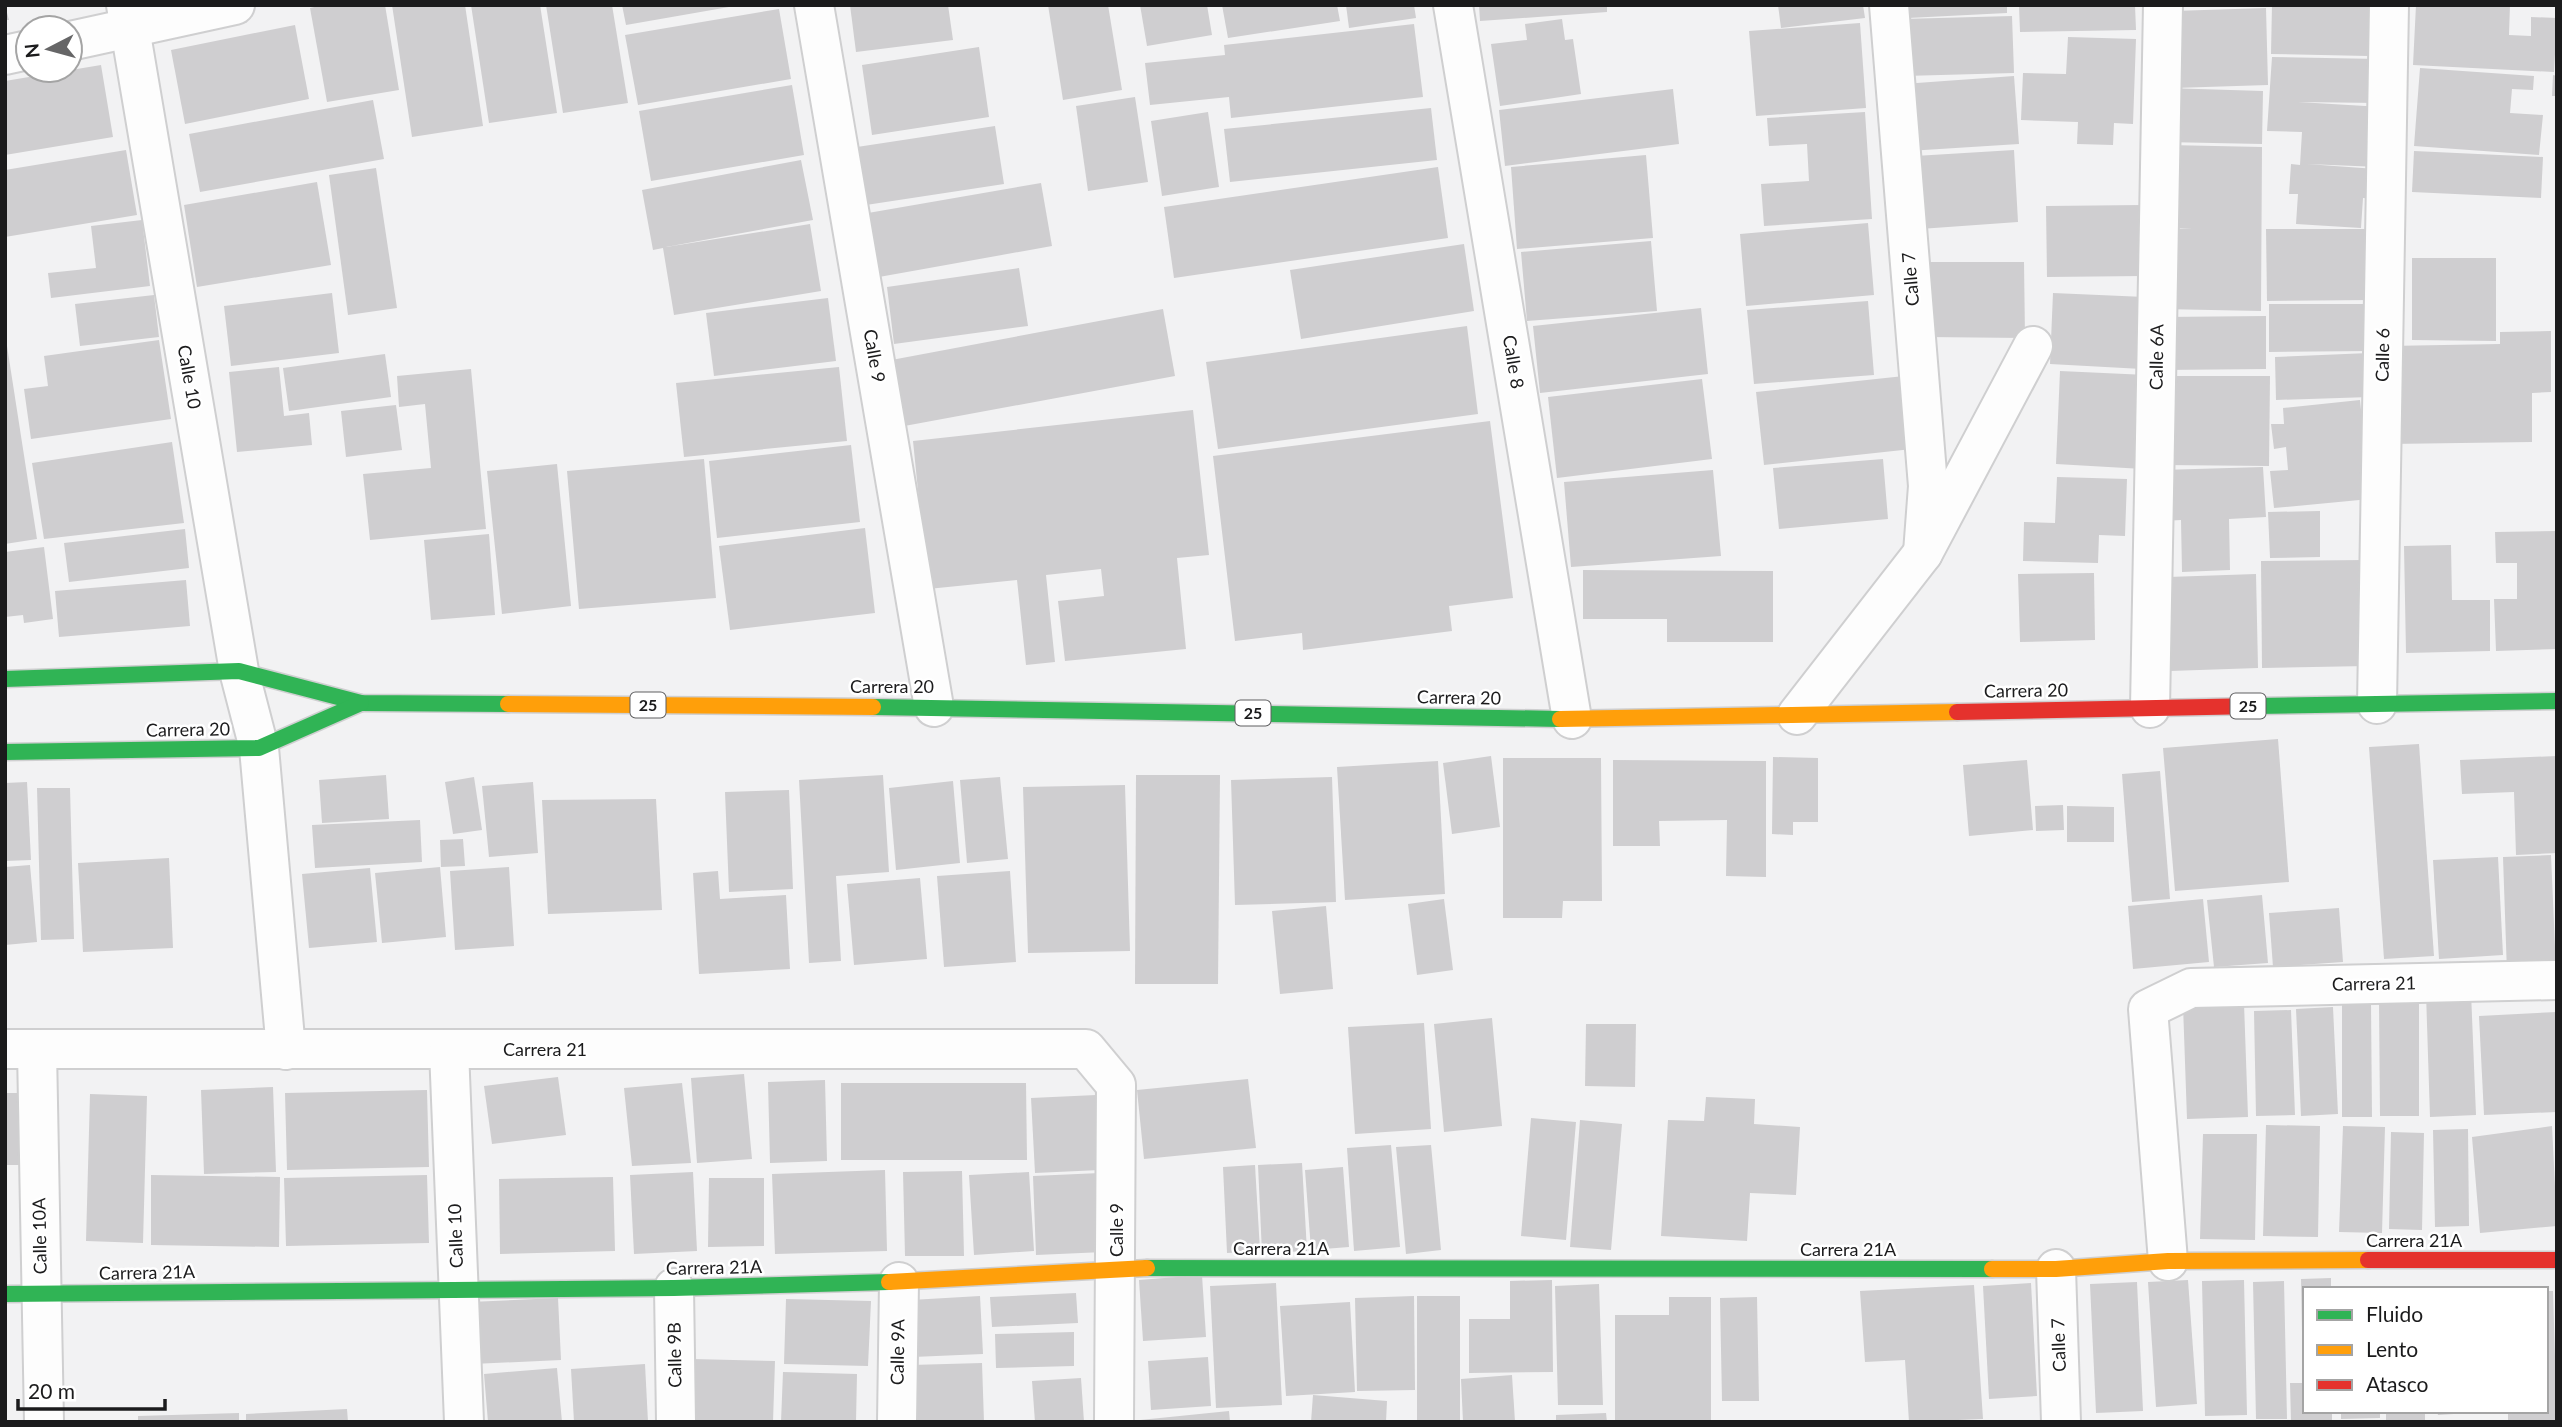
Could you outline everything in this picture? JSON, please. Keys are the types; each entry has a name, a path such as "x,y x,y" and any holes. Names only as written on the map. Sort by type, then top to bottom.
{"main road":[{"name":"Carrera 20","path":"5,679 239,671 361,703 934,707 1572,719 2557,701"},
{"name":"Carrera 20","path":"5,752 259,748 361,703"},
{"name":"Carrera 21A","path":"23,1294 458,1288 674,1289 899,1282 1117,1268 2056,1269 2168,1261 2557,1259"}],"street":[{"path":"84,35 128,17 235,5"},
{"name":"Calle 9","path":"814,5 934,707"},
{"name":"Calle 8","path":"1453,5 1572,719"},
{"name":"Calle 7","path":"1889,5 1928,486 1923,553"},
{"name":"Calle 6A","path":"2150,708 2163,5"},
{"name":"Calle 6","path":"2377,704 2389,5"},
{"name":"Calle 10","path":"128,17 239,671 259,748 286,1050"},
{"path":"1808,715 1923,553 2033,346"},
{"name":"Carrera 21","path":"2168,1261 2148,1009 2190,988 2557,980"},
{"name":"Calle 9","path":"1086,1049 1116,1085 1114,1422"},
{"name":"Carrera 21","path":"21,1050 1086,1049"},
{"name":"Calle 10A","path":"21,1050 23,1294 44,1422"},
{"name":"Calle 10","path":"449,1050 464,1422"},
{"name":"Calle 7","path":"2056,1269 2061,1422"},
{"name":"Calle 9A","path":"897,1422 899,1282"},
{"name":"Calle 9B","path":"674,1289 676,1422"}],"building":[{"path":"323,5 385,5 399,90 327,102 310,8"},
{"path":"392,5 465,5 483,126 412,137"},
{"path":"471,5 540,5 557,113 489,123"},
{"path":"546,5 612,5 628,103 563,113"},
{"path":"622,5 729,5 729,7 626,25"},
{"path":"850,5 948,5 953,40 856,52"},
{"path":"1048,5 1108,5 1122,90 1063,100"},
{"path":"1140,5 1207,5 1212,35 1147,46"},
{"path":"1222,5 1337,5 1340,21 1228,38"},
{"path":"1346,5 1414,5 1416,18 1349,28"},
{"path":"1479,5 1607,5 1607,12 1480,21"},
{"path":"1778,5 1863,5 1865,18 1781,28"},
{"path":"1907,5 2007,5 2007,13 1908,18"},
{"path":"2019,5 2135,5 2136,30 2020,32"},
{"path":"2272,5 2369,5 2368,56 2271,54"},
{"path":"2416,5 2510,5 2509,35 2531,36 2531,17 2557,18 2554,72 2413,65"},
{"path":"2266,8 2268,85 2174,88 2173,11"},
{"path":"779,9 791,79 638,105 625,35"},
{"path":"2012,16 2014,73 1904,76 1902,19"},
{"path":"1562,19 1565,40 1573,39 1581,94 1500,106 1491,44 1527,40 1525,24"},
{"path":"1860,23 1866,108 1756,116 1749,31"},
{"path":"1414,24 1423,97 1231,118 1229,97 1150,105 1145,63 1225,55 1224,45"},
{"path":"295,25 309,99 185,124 171,50"},
{"path":"2068,37 2136,39 2133,124 2114,123 2113,145 2077,144 2078,122 2021,120 2023,73 2066,74"},
{"path":"979,47 989,117 872,135 862,65"},
{"path":"2272,57 2379,59 2378,103 2298,102 2382,107 2379,167 2307,164 2376,169 2375,199 2363,198 2361,228 2296,224 2298,194 2289,194 2291,164 2300,165 2302,132 2267,131"},
{"path":"101,65 113,137 5,155 5,81 14,80 14,84 84,84 84,68"},
{"path":"2420,68 2534,76 2533,90 2512,89 2510,113 2543,115 2539,155 2414,146"},
{"path":"2553,75 2557,76 2557,96 2552,96"},
{"path":"2014,76 2019,144 1908,151 1903,84"},
{"path":"792,85 804,155 651,181 639,111"},
{"path":"2166,88 2263,91 2262,144 2165,142"},
{"path":"1673,89 1679,144 1505,166 1499,110"},
{"path":"1135,97 1148,182 1088,191 1076,106"},
{"path":"373,100 384,159 200,192 189,134"},
{"path":"1431,108 1437,160 1230,182 1224,129"},
{"path":"1208,112 1219,187 1162,196 1151,121"},
{"path":"1865,112 1872,219 1764,226 1761,184 1809,181 1807,144 1769,146 1767,118"},
{"path":"995,126 1004,184 866,205 857,147"},
{"path":"2168,145 2262,147 2261,311 2162,309 2163,228 2192,229 2166,227"},
{"path":"126,150 137,215 5,237 5,170"},
{"path":"2014,150 2018,222 1920,229 1915,156"},
{"path":"2414,151 2543,157 2541,198 2412,192"},
{"path":"1646,155 1653,238 1517,249 1511,167"},
{"path":"801,160 813,220 666,247 810,224 821,291 674,315 663,248 653,250 642,190"},
{"path":"1438,167 1448,238 1174,278 1164,207"},
{"path":"376,168 397,308 348,315 329,175"},
{"path":"317,182 331,265 197,287 184,205"},
{"path":"1041,183 1052,246 879,277 868,213"},
{"path":"2142,205 2143,276 2047,277 2046,206"},
{"path":"142,220 150,286 51,298 48,273 96,268 91,226"},
{"path":"1868,223 1874,295 1746,306 1740,234"},
{"path":"2266,229 2373,229 2373,300 2267,301"},
{"path":"1651,241 1657,311 1527,321 1521,252"},
{"path":"1464,244 1474,311 1301,339 1290,270"},
{"path":"2412,258 2496,258 2496,341 2412,340"},
{"path":"1924,262 2024,262 2025,338 1926,337"},
{"path":"1019,268 1028,326 894,344 887,287"},
{"path":"332,293 339,353 231,366 224,306"},
{"path":"2053,293 2145,297 2142,369 2050,364"},
{"path":"154,295 159,337 80,346 75,304"},
{"path":"828,298 836,361 714,376 706,313"},
{"path":"1868,301 1874,375 1754,384 1747,310"},
{"path":"2269,304 2371,304 2372,351 2269,352"},
{"path":"1701,308 1708,374 1540,393 1533,326"},
{"path":"1163,309 1175,376 899,427 886,361"},
{"path":"2266,316 2266,369 2163,370 2163,317"},
{"path":"1467,326 1478,414 1218,449 1206,362"},
{"path":"2551,331 2551,392 2532,393 2532,442 2390,444 2388,346 2500,344 2500,332"},
{"path":"5,333 37,539 5,544"},
{"path":"159,340 171,419 31,439 24,389 48,386 44,356"},
{"path":"2369,353 2370,397 2276,400 2275,357"},
{"path":"385,354 391,397 289,411 283,368"},
{"path":"279,367 284,416 309,413 312,445 237,452 229,372"},
{"path":"839,367 847,441 684,457 676,383"},
{"path":"471,369 486,529 370,540 363,474 431,468 425,404 399,407 397,376"},
{"path":"2060,371 2147,375 2143,469 2056,464"},
{"path":"1904,376 1912,449 1764,465 1756,392"},
{"path":"2165,376 2270,376 2269,466 2164,465"},
{"path":"1702,379 1712,459 1557,478 1548,397"},
{"path":"2360,400 2370,499 2274,508 2270,471 2288,470 2286,447 2274,449 2271,424 2284,424 2283,408"},
{"path":"396,405 402,450 346,457 341,411"},
{"path":"1193,410 1209,555 1177,558 1186,649 1065,661 1058,601 1104,596 1101,569 1046,575 1055,662 1026,665 1017,580 928,589 913,441"},
{"path":"1490,421 1513,598 1449,606 1452,631 1303,650 1302,633 1235,641 1213,456"},
{"path":"172,442 184,523 44,539 32,463"},
{"path":"851,445 860,522 717,538 709,461"},
{"path":"704,459 716,598 579,609 567,471"},
{"path":"1883,459 1888,519 1779,529 1773,468"},
{"path":"557,464 571,606 502,614 487,471"},
{"path":"2263,467 2266,517 2229,519 2230,570 2182,572 2181,520 2163,521 2161,470"},
{"path":"1713,470 1721,556 1571,567 1564,482"},
{"path":"2057,477 2127,479 2125,536 2099,535 2098,563 2023,561 2024,522 2055,523"},
{"path":"2320,511 2320,557 2270,558 2268,512"},
{"path":"865,528 875,613 730,630 719,546"},
{"path":"185,529 189,568 69,582 64,543"},
{"path":"2557,531 2557,649 2496,651 2494,599 2517,599 2517,563 2496,563 2495,532"},
{"path":"489,534 495,615 431,620 424,540"},
{"path":"2451,545 2452,600 2490,600 2490,651 2406,653 2404,546"},
{"path":"44,547 53,619 24,623 23,615 5,617 5,552"},
{"path":"2366,560 2367,666 2262,668 2261,561"},
{"path":"1583,570 1773,571 1773,642 1667,642 1667,619 1583,619"},
{"path":"2094,573 2095,640 2020,642 2018,574"},
{"path":"2256,574 2258,668 2170,671 2168,577"},
{"path":"186,580 190,626 59,637 55,591"},
{"path":"2278,739 2289,882 2175,891 2163,748"},
{"path":"2419,744 2434,956 2384,959 2369,747"},
{"path":"1491,756 1500,827 1452,834 1443,763"},
{"path":"2557,756 2557,853 2516,855 2514,792 2462,794 2460,760"},
{"path":"1773,757 1818,758 1818,822 1793,822 1793,835 1772,834"},
{"path":"1503,758 1601,758 1602,901 1563,901 1562,918 1503,918"},
{"path":"1613,760 1766,761 1766,877 1726,876 1727,820 1659,821 1660,846 1613,846"},
{"path":"2027,760 2033,830 1969,836 1963,765"},
{"path":"1438,761 1445,894 1345,900 1337,767"},
{"path":"2160,771 2170,899 2132,902 2122,774"},
{"path":"386,775 389,819 322,823 319,780"},
{"path":"883,775 889,872 836,876 841,961 809,963 799,780"},
{"path":"1136,775 1220,775 1218,984 1135,984"},
{"path":"474,777 482,830 453,834 445,782"},
{"path":"1000,777 1008,859 967,863 960,780"},
{"path":"1332,777 1336,902 1235,905 1231,780"},
{"path":"953,781 960,863 896,870 889,788"},
{"path":"27,782 31,860 5,861 5,783"},
{"path":"533,782 538,853 489,857 482,786"},
{"path":"1125,785 1130,951 1028,953 1023,787"},
{"path":"37,788 70,788 74,939 41,940"},
{"path":"789,790 793,889 729,892 725,792"},
{"path":"656,799 662,910 548,914 542,800"},
{"path":"2063,805 2064,830 2036,831 2035,806"},
{"path":"2067,806 2114,807 2114,842 2067,842"},
{"path":"420,820 422,862 315,868 312,825"},
{"path":"463,839 465,866 441,867 440,840"},
{"path":"2551,855 2556,970 2507,973 2503,857"},
{"path":"2498,857 2503,955 2439,959 2433,860"},
{"path":"169,858 173,948 83,952 78,863"},
{"path":"30,865 37,942 5,945 5,867"},
{"path":"440,867 446,937 382,943 375,873"},
{"path":"509,867 514,946 455,950 450,871"},
{"path":"370,868 377,942 309,948 302,874"},
{"path":"718,871 720,899 786,895 790,969 699,974 693,873"},
{"path":"1010,871 1016,962 944,967 937,876"},
{"path":"920,878 927,959 854,965 847,884"},
{"path":"2262,895 2268,963 2214,967 2207,900"},
{"path":"1444,899 1453,970 1417,975 1408,904"},
{"path":"2203,899 2209,962 2133,969 2128,906"},
{"path":"1326,906 1333,989 1280,994 1272,911"},
{"path":"2339,908 2343,962 2273,967 2269,913"},
{"path":"2471,992 2476,1115 2430,1117 2426,993"},
{"path":"2419,1001 2419,1116 2380,1116 2379,1002"},
{"path":"2244,1003 2248,1117 2187,1119 2183,1005"},
{"path":"2371,1003 2372,1117 2342,1117 2342,1004"},
{"path":"2333,1007 2338,1114 2301,1116 2296,1009"},
{"path":"2291,1010 2295,1115 2256,1116 2254,1011"},
{"path":"2557,1012 2557,1112 2484,1115 2479,1016"},
{"path":"1492,1018 1502,1126 1444,1132 1434,1024"},
{"path":"1424,1023 1431,1129 1355,1134 1348,1027"},
{"path":"1586,1024 1636,1024 1635,1087 1585,1086"},
{"path":"744,1074 752,1159 697,1163 691,1078"},
{"path":"558,1077 566,1135 492,1144 484,1086"},
{"path":"1248,1079 1256,1148 1144,1159 1137,1090"},
{"path":"825,1080 827,1161 770,1163 768,1082"},
{"path":"682,1083 691,1163 632,1166 624,1088"},
{"path":"841,1083 1026,1083 1027,1160 841,1160"},
{"path":"273,1087 276,1172 204,1174 201,1090"},
{"path":"427,1090 429,1167 287,1170 285,1093"},
{"path":"5,1093 31,1093 30,1165 5,1165"},
{"path":"90,1094 147,1096 143,1243 86,1241"},
{"path":"1096,1095 1100,1170 1035,1173 1031,1098"},
{"path":"1706,1097 1755,1099 1754,1124 1800,1127 1796,1195 1750,1193 1747,1241 1661,1236 1668,1120 1704,1121"},
{"path":"1531,1118 1576,1122 1566,1240 1521,1236"},
{"path":"1580,1120 1622,1124 1611,1250 1570,1247"},
{"path":"2266,1125 2320,1126 2318,1237 2263,1236"},
{"path":"2343,1126 2385,1127 2382,1233 2339,1232"},
{"path":"2552,1126 2557,1226 2480,1233 2472,1137"},
{"path":"2468,1129 2469,1226 2435,1227 2433,1130"},
{"path":"2391,1132 2424,1133 2422,1230 2389,1229"},
{"path":"2203,1134 2257,1134 2255,1240 2200,1239"},
{"path":"1391,1145 1400,1247 1354,1251 1347,1148"},
{"path":"1431,1145 1441,1250 1406,1254 1396,1147"},
{"path":"1302,1163 1307,1251 1262,1253 1258,1165"},
{"path":"1255,1165 1260,1251 1227,1253 1223,1167"},
{"path":"1343,1167 1349,1247 1311,1250 1305,1170"},
{"path":"885,1170 887,1251 775,1254 772,1174"},
{"path":"962,1171 964,1256 905,1256 903,1172"},
{"path":"693,1172 697,1251 634,1254 630,1175"},
{"path":"1029,1172 1034,1251 974,1255 969,1175"},
{"path":"1100,1173 1104,1252 1036,1255 1033,1176"},
{"path":"151,1175 280,1177 279,1247 151,1245"},
{"path":"427,1175 429,1243 286,1246 284,1178"},
{"path":"613,1177 615,1251 500,1254 499,1179"},
{"path":"709,1178 764,1178 764,1246 708,1247"},
{"path":"1202,1275 1206,1337 1143,1341 1139,1280"},
{"path":"2331,1278 2331,1287 2303,1287 2302,1332 2301,1279"},
{"path":"1552,1280 1553,1372 1469,1373 1469,1319 1510,1319 1510,1281"},
{"path":"2188,1280 2197,1404 2156,1407 2148,1282"},
{"path":"2244,1280 2247,1415 2205,1416 2202,1281"},
{"path":"2284,1281 2287,1419 2256,1419 2253,1282"},
{"path":"2137,1282 2143,1411 2096,1413 2090,1284"},
{"path":"1276,1283 1282,1405 1216,1408 1210,1286"},
{"path":"2031,1283 2037,1396 1989,1399 1983,1286"},
{"path":"1599,1284 1603,1405 1558,1405 1555,1286"},
{"path":"1974,1285 1983,1419 1909,1422 1905,1360 1865,1362 1860,1291"},
{"path":"2548,1291 2553,1291 2557,1422 2508,1422 2508,1413 2548,1413"},
{"path":"1076,1293 1078,1323 992,1327 990,1297"},
{"path":"980,1296 983,1354 913,1357 911,1300"},
{"path":"1414,1296 1415,1390 1357,1391 1355,1298"},
{"path":"1417,1296 1460,1296 1460,1422 1417,1422"},
{"path":"1669,1297 1711,1297 1711,1422 1615,1422 1615,1315 1669,1315"},
{"path":"1757,1297 1759,1401 1722,1401 1720,1298"},
{"path":"558,1298 561,1360 473,1364 470,1302"},
{"path":"786,1299 871,1301 868,1366 784,1364"},
{"path":"1350,1302 1355,1392 1286,1396 1280,1306"},
{"path":"1074,1332 1074,1366 996,1368 995,1334"},
{"path":"1208,1357 1211,1406 1151,1410 1148,1361"},
{"path":"692,1359 775,1361 773,1422 690,1422"},
{"path":"982,1363 984,1422 913,1422 911,1365"},
{"path":"645,1364 648,1422 574,1422 571,1369"},
{"path":"557,1368 562,1422 488,1422 484,1374"},
{"path":"783,1372 857,1374 856,1422 781,1422"},
{"path":"1512,1375 1515,1422 1463,1422 1461,1379"},
{"path":"1081,1378 1084,1422 1035,1422 1032,1381"},
{"path":"2290,1383 2303,1383 2303,1413 2332,1413 2332,1422 2291,1422"},
{"path":"1313,1395 1387,1401 1386,1422 1311,1422"},
{"path":"347,1409 348,1422 246,1422 246,1414"},
{"path":"1229,1411 1230,1422 1140,1422 1140,1420"},
{"path":"239,1413 239,1422 138,1422 138,1416"},
{"path":"1606,1413 1607,1422 1556,1422 1556,1415"},
{"path":"2341,1413 2380,1413 2380,1418 2341,1419"},
{"path":"2386,1413 2425,1413 2425,1421 2386,1422"},
{"path":"2438,1413 2469,1413 2438,1415"}],"traffic: fast":[{"path":"5,679 239,671 361,703 508,704"},
{"path":"2256,706 2557,701"},
{"path":"5,752 259,748 361,703"},
{"path":"873,707 1560,719"},
{"path":"1147,1268 1992,1269"},
{"path":"5,1294 674,1288 889,1282"}],"traffic: slow":[{"path":"508,704 873,707"},
{"path":"1560,719 1957,712"},
{"path":"1992,1269 2056,1269 2168,1261 2368,1260"},
{"path":"889,1282 1147,1268"}],"traffic: jam":[{"path":"1957,712 2256,706"},
{"path":"2368,1260 2557,1260"}]}
